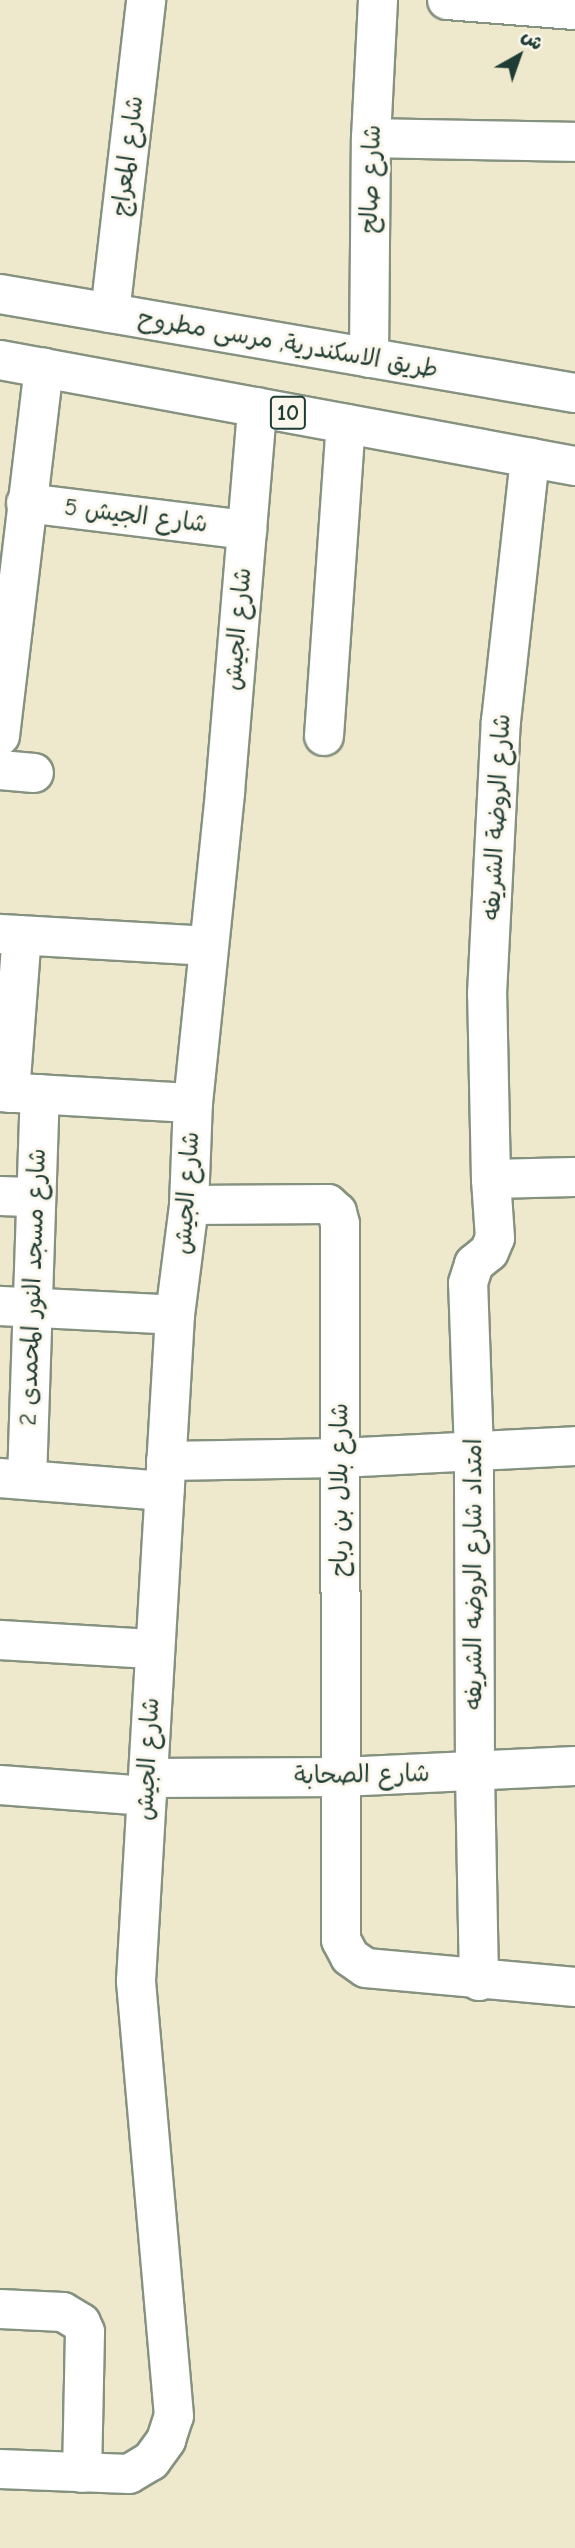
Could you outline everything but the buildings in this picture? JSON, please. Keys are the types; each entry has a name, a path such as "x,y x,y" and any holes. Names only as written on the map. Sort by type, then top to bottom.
{"street":[{"name":"شارع المعراج","path":"110,313 146,0"},
{"name":"شارع صالح","path":"369,358 371,138 378,0"},
{"path":"447,0 575,10"},
{"path":"371,138 575,142"},
{"name":"طريق الاسكندرية, مرسى مطروح","path":"0,294 575,393"},
{"name":"10","path":"0,360 575,466"},
{"path":"0,736 44,368"},
{"name":"شارع الجيش","path":"0,2469 129,2474 151,2460 166,2441 174,2416 136,1982 153,1649 175,1315 189,1205 193,1103 257,407"},
{"path":"324,736 346,424"},
{"name":"شارع الروضة الشريفه","path":"491,1179 487,994 501,721 530,458"},
{"name":"شارع الجيش 5","path":"26,503 247,530"},
{"path":"11,934 208,946"},
{"name":"شارع مسجد النور المحمدى 2","path":"11,934 18,1197 14,1479"},
{"path":"17,1093 193,1103"},
{"path":"491,1179 575,1177"},
{"name":"امتداد شارع الروضه الشريفه","path":"479,1980 474,1452 468,1283 474,1264 494,1246 491,1179"},
{"name":"شارع بلال بن رباح","path":"189,1205 328,1204 337,1212 340,1224 341,1940 350,1957 366,1968 575,1987"},
{"path":"16,1307 175,1315"},
{"path":"14,1479 165,1476 340,1458 575,1447"},
{"path":"0,1640 153,1649"},
{"name":"شارع الصحابة","path":"0,1785 148,1787 575,1766"},
{"path":"0,2309 63,2312 81,2323 85,2332 82,2473"}]}
